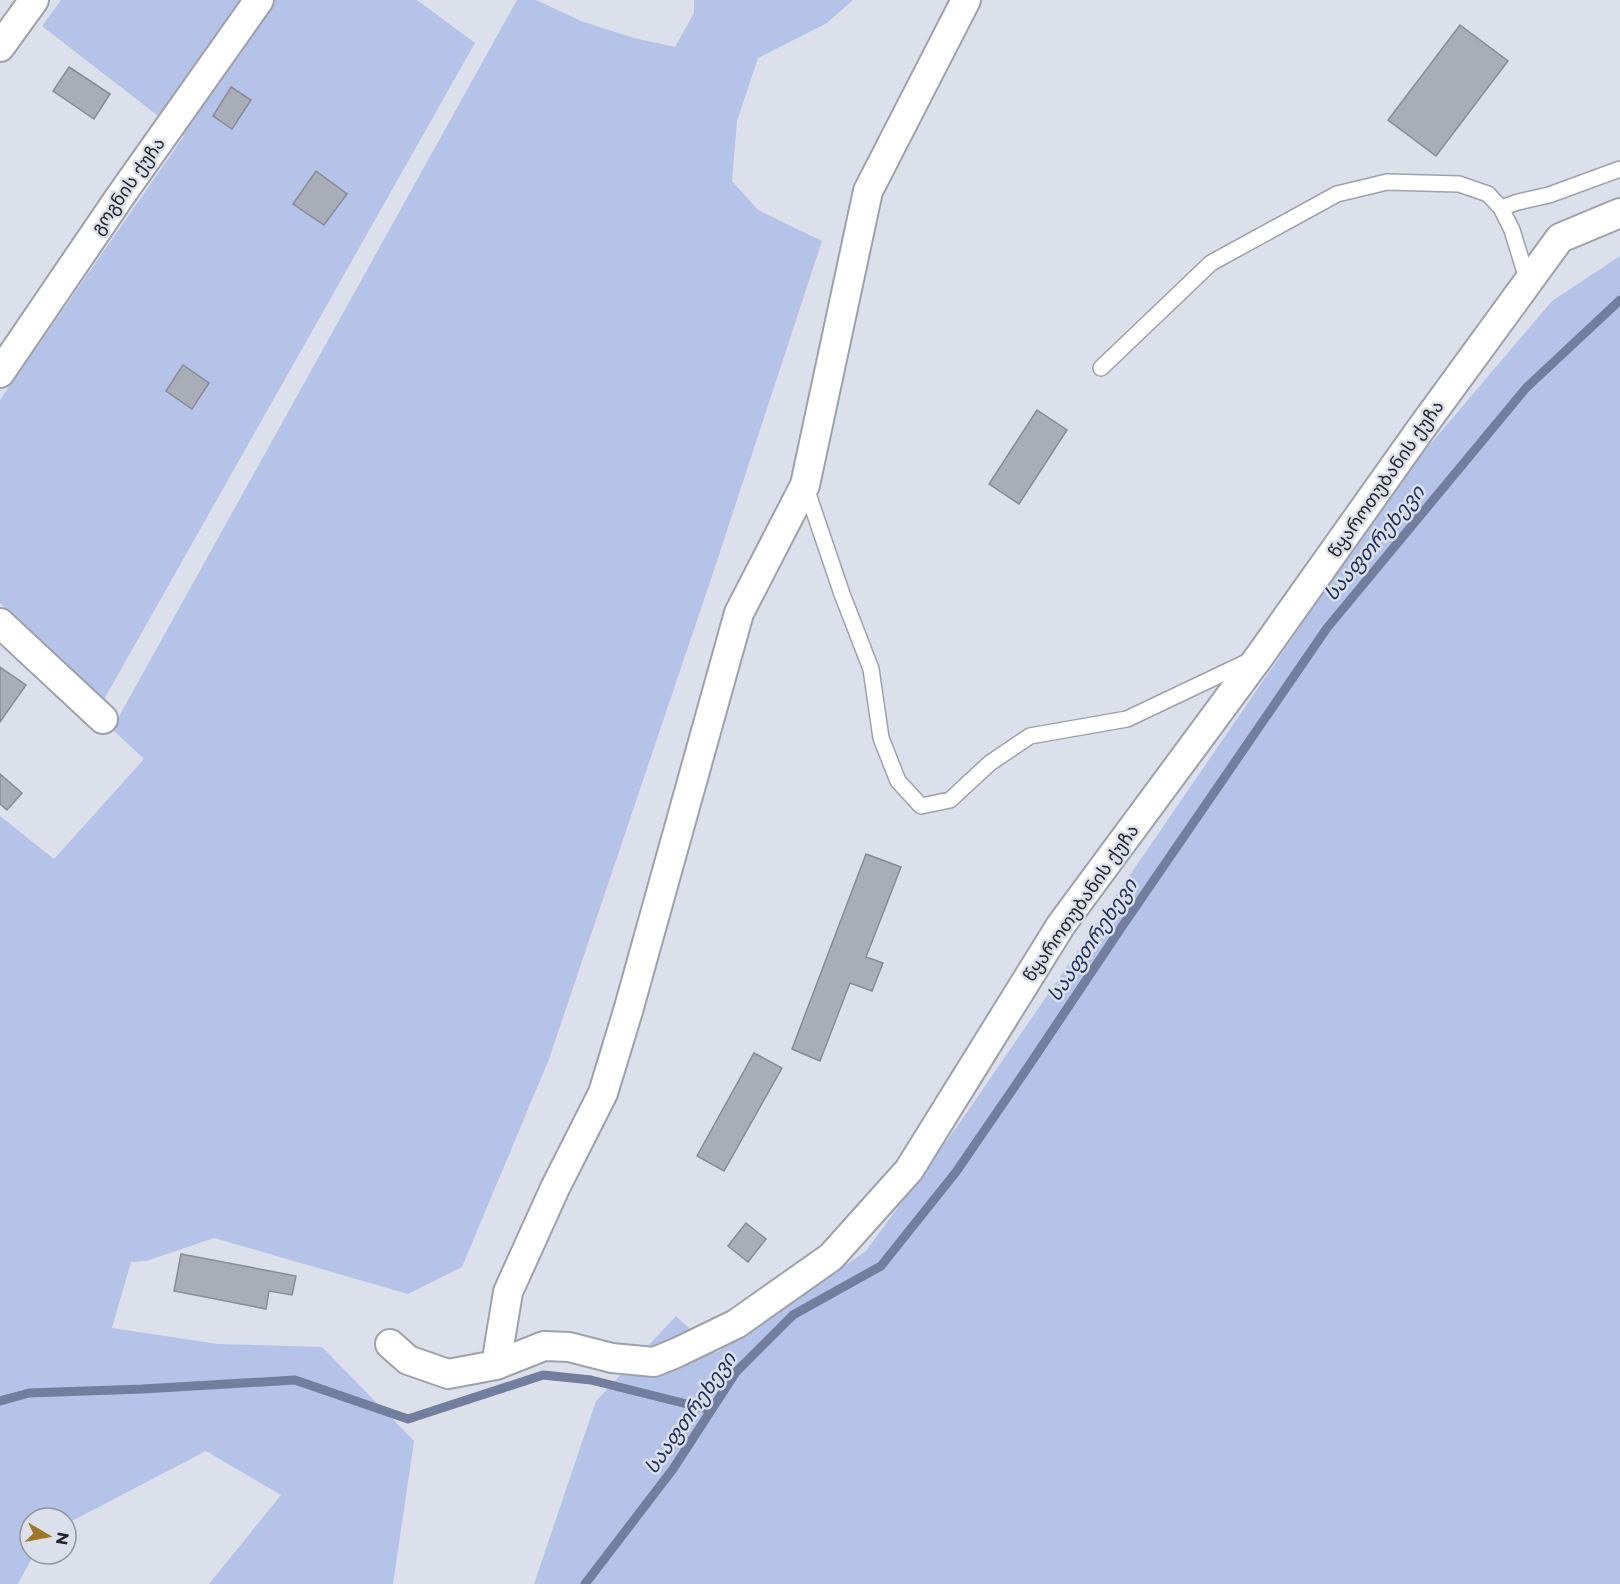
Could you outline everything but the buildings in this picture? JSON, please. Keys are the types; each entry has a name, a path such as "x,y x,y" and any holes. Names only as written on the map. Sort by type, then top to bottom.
{"street":[{"path":"0,46 34,0"},
{"name":"გოგნის ქუჩა","path":"0,373 119,198 259,0"},
{"path":"496,1365 508,1292 555,1188 603,1093 739,613 805,485 868,191 966,0"},
{"name":"წყაროთუბანის ქუჩა","path":"390,1344 408,1360 448,1374 496,1365 544,1346 569,1347 612,1358 654,1362 736,1324 831,1257 909,1170 1061,925 1259,657 1560,238 1620,213"},
{"path":"0,623 103,719"}],"lane":[{"path":"1501,208 1549,195 1620,169"},
{"path":"1101,368 1211,263 1337,194 1387,182 1459,184 1488,194 1501,208 1512,230 1528,282"},
{"path":"805,485 842,594 871,669 880,738 898,781 921,806 950,800 990,763 1030,736 1127,719 1259,657"}],"shaded area":[{"path":"61,0 417,0 475,43 102,703 0,603 0,400 184,136 42,26"},
{"path":"517,0 536,0 581,21 634,38 675,47 694,13 694,0 853,0 827,23 758,58 737,121 732,181 758,210 822,241 549,1059 462,1267 408,1294 214,1238 146,1261 131,1262 112,1328 218,1344 322,1347 414,1441 393,1584 209,1584 281,1495 206,1451 78,1518 78,1506 18,1506 18,1566 28,1566 18,1584 0,1584 0,816 54,859 144,759 112,729"},
{"path":"1620,256 1620,1584 534,1584 596,1401 676,1316 716,1353 866,1251 961,1121 1405,474 1552,301"}],"waterway":[{"name":"სააფთრეხევი","path":"585,1584 673,1469 736,1372 793,1315 881,1266 956,1172 1327,628 1526,388 1620,300"},
{"path":"0,1401 29,1393 295,1380 408,1419 543,1375 591,1380 711,1410"}]}
